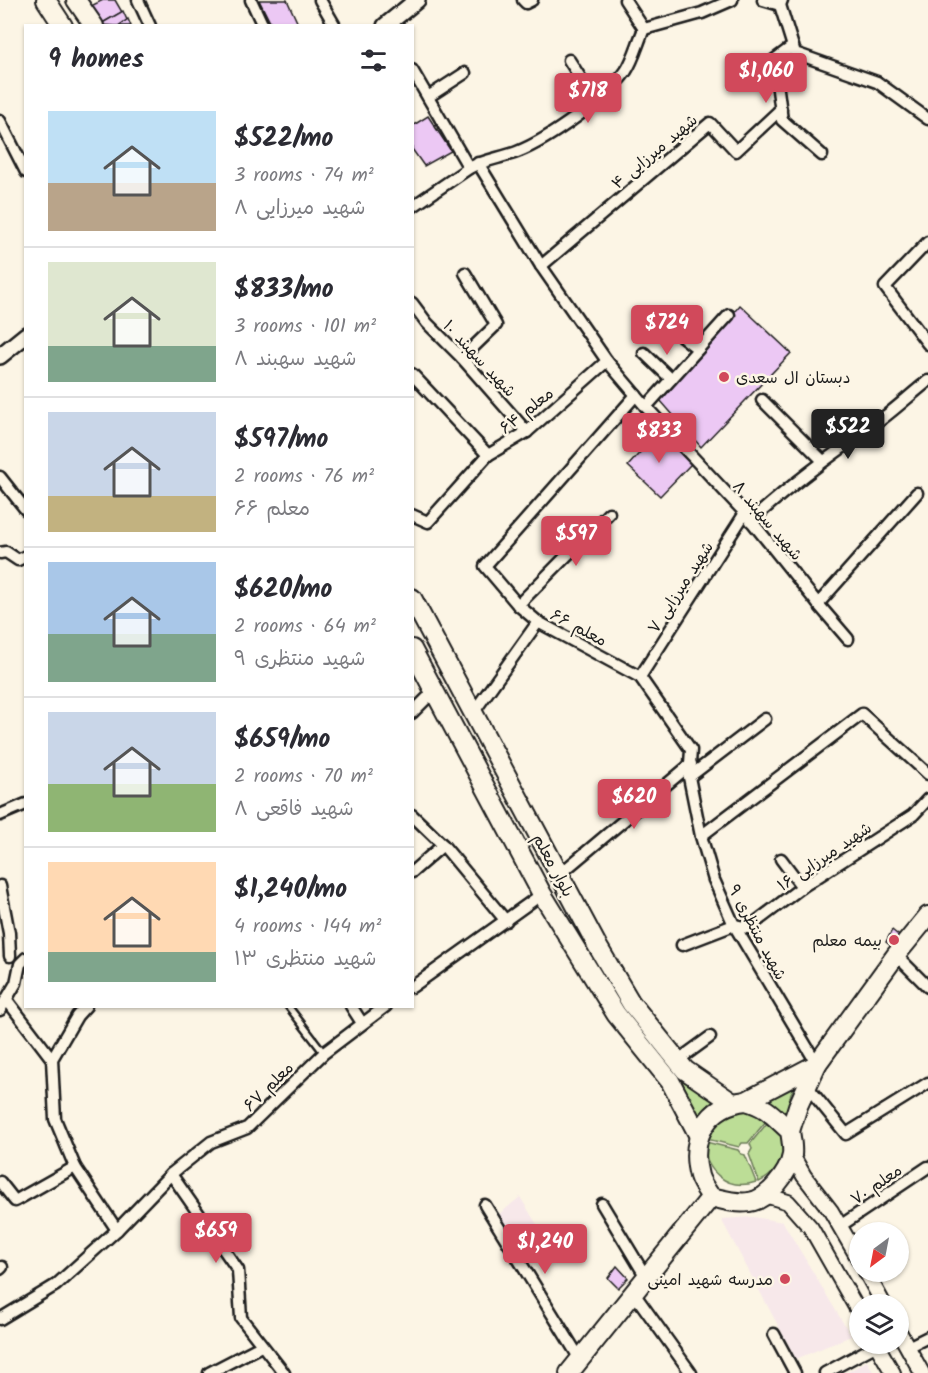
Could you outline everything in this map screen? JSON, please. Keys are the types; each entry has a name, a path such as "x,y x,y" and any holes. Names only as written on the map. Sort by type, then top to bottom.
{"main road":[{"path":"46,0 62,24"},
{"path":"76,0 92,24"},
{"path":"387,24 417,0"},
{"path":"0,356 24,337"},
{"name":"بلوار معلم","path":"414,602 598,947 631,1003 684,1070 740,1102"},
{"name":"بلوار معلم","path":"414,653 542,894 616,1014 670,1081 699,1136"},
{"path":"817,1064 740,1102 721,1108 711,1116 699,1136 697,1157 699,1178 711,1197 732,1202 751,1202 765,1196 782,1178 792,1155 790,1131 817,1064 896,955 928,916"},
{"path":"740,1102 759,1104 771,1111 790,1131"},
{"path":"574,1369 633,1292 711,1197"}],"street":[{"path":"138,0 149,24"},
{"path":"251,0 262,24"},
{"path":"320,0 334,24"},
{"path":"523,0 526,3 532,0"},
{"path":"625,0 644,28"},
{"path":"644,28 702,13 732,0"},
{"path":"763,0 781,2 795,53 877,82 928,119"},
{"path":"414,206 473,166 517,152 552,134 612,88 628,69 644,28"},
{"path":"793,46 774,60 782,120 822,155"},
{"path":"569,60 595,101"},
{"name":"شهید سهبند ۸","path":"414,73 473,166 608,361 646,407 748,517 848,639"},
{"path":"428,97 465,73"},
{"name":"شهید میرزایی ۴","path":"541,266 710,123 736,151 781,109"},
{"path":"0,121 24,168"},
{"path":"928,242 885,288 928,344"},
{"path":"462,358 496,325 465,273"},
{"name":"شهید سهبند ۱۰","path":"414,306 427,323 462,358 527,432"},
{"path":"646,407 729,315"},
{"path":"669,326 698,349"},
{"path":"644,353 671,380"},
{"name":"معلم ۶۴","path":"414,516 428,522 488,455 527,432 608,361"},
{"path":"414,376 488,455"},
{"name":"شهید میرزایی ۷","path":"640,677 748,517 871,427 928,381"},
{"path":"538,622 518,605 485,566 636,395"},
{"path":"762,400 823,461"},
{"path":"0,477 22,498"},
{"path":"818,604 917,493"},
{"path":"518,605 609,513"},
{"path":"0,553 6,552 18,560 24,557"},
{"name":"معلم ۶۶","path":"473,713 538,622 640,677"},
{"name":"شهید منتظری ۹","path":"640,677 691,750 689,777 701,836 714,880 734,925 817,1064"},
{"path":"414,710 435,690"},
{"path":"701,836 862,714 928,774"},
{"path":"689,777 765,719"},
{"path":"560,874 691,764"},
{"name":"شهید میرزایی ۱۶","path":"682,945 734,925 748,928 802,887 913,815 928,799"},
{"path":"0,815 24,805"},
{"path":"414,817 443,845 506,921"},
{"path":"414,870 443,845"},
{"path":"781,859 802,887"},
{"path":"0,886 9,933 5,959 23,961 16,983 0,1010"},
{"path":"414,986 542,894"},
{"path":"896,955 928,987"},
{"path":"7,1000 52,1059 55,1119 75,1167 117,1230"},
{"path":"52,1059 77,1016 84,1008"},
{"path":"352,1008 362,1023"},
{"name":"معلم ۶۷","path":"0,1320 56,1286 117,1230 171,1174 187,1164 211,1142 247,1128 324,1053 383,1008"},
{"path":"677,1061 710,1037"},
{"path":"807,1086 846,1134 928,1083"},
{"path":"792,1155 804,1176 831,1211 849,1242"},
{"path":"0,1182 15,1202 75,1167"},
{"name":"معلم ۷۰","path":"840,1226 928,1167"},
{"path":"171,1174 238,1270 241,1318 284,1373"},
{"path":"765,1196 788,1202 811,1228 849,1295"},
{"path":"602,1204 646,1276"},
{"path":"485,1205 574,1369"},
{"path":"633,1292 691,1373"},
{"path":"774,1334 795,1373"},
{"path":"909,1346 928,1337"},
{"path":"209,1373 261,1346"},
{"path":"909,1349 922,1373"},
{"path":"825,1373 860,1354"},
{"path":"882,1354 893,1373"}],"lane":[{"path":"290,1008 324,1053"}],"shaded area":[{"path":"520,1197 541,1231 517,1249 498,1215"},
{"name":"مدرسه شهید امینی","path":"753,1217 783,1222 849,1333 849,1337 796,1359 721,1219"},
{"path":"867,1361 874,1373 846,1373"}],"green space":[{"path":"808,1063 791,1093 784,1129 760,1103"},
{"path":"683,1071 731,1102 703,1127 671,1081"},
{"path":"734,1103 771,1115 748,1143 742,1143 739,1147 703,1138"},
{"path":"773,1116 782,1133 783,1152 775,1170 759,1182 749,1154 752,1149 750,1144"},
{"path":"702,1141 738,1150 745,1155 756,1182 735,1184 719,1176 707,1161"}],"building":[{"path":"103,0 115,0 122,12 98,24 87,8"},
{"path":"259,0 287,0 298,24 271,24"},
{"path":"123,11 127,20 121,24 101,24"},
{"path":"428,116 451,151 424,166 414,152 414,125"},
{"name":"دبستان ال سعدی","path":"740,305 791,353 701,447 660,400"},
{"path":"659,431 691,464 660,496 628,466"},
{"name":"بیمه معلم","path":"892,930 903,939 895,949 886,942"},
{"path":"617,1266 628,1278 618,1288 608,1278"}],"place":[{"name":"دبستان ال سعدی","path":"724,377"},
{"name":"بیمه معلم","path":"894,940"},
{"name":"مدرسه شهید امینی","path":"785,1279"}]}
